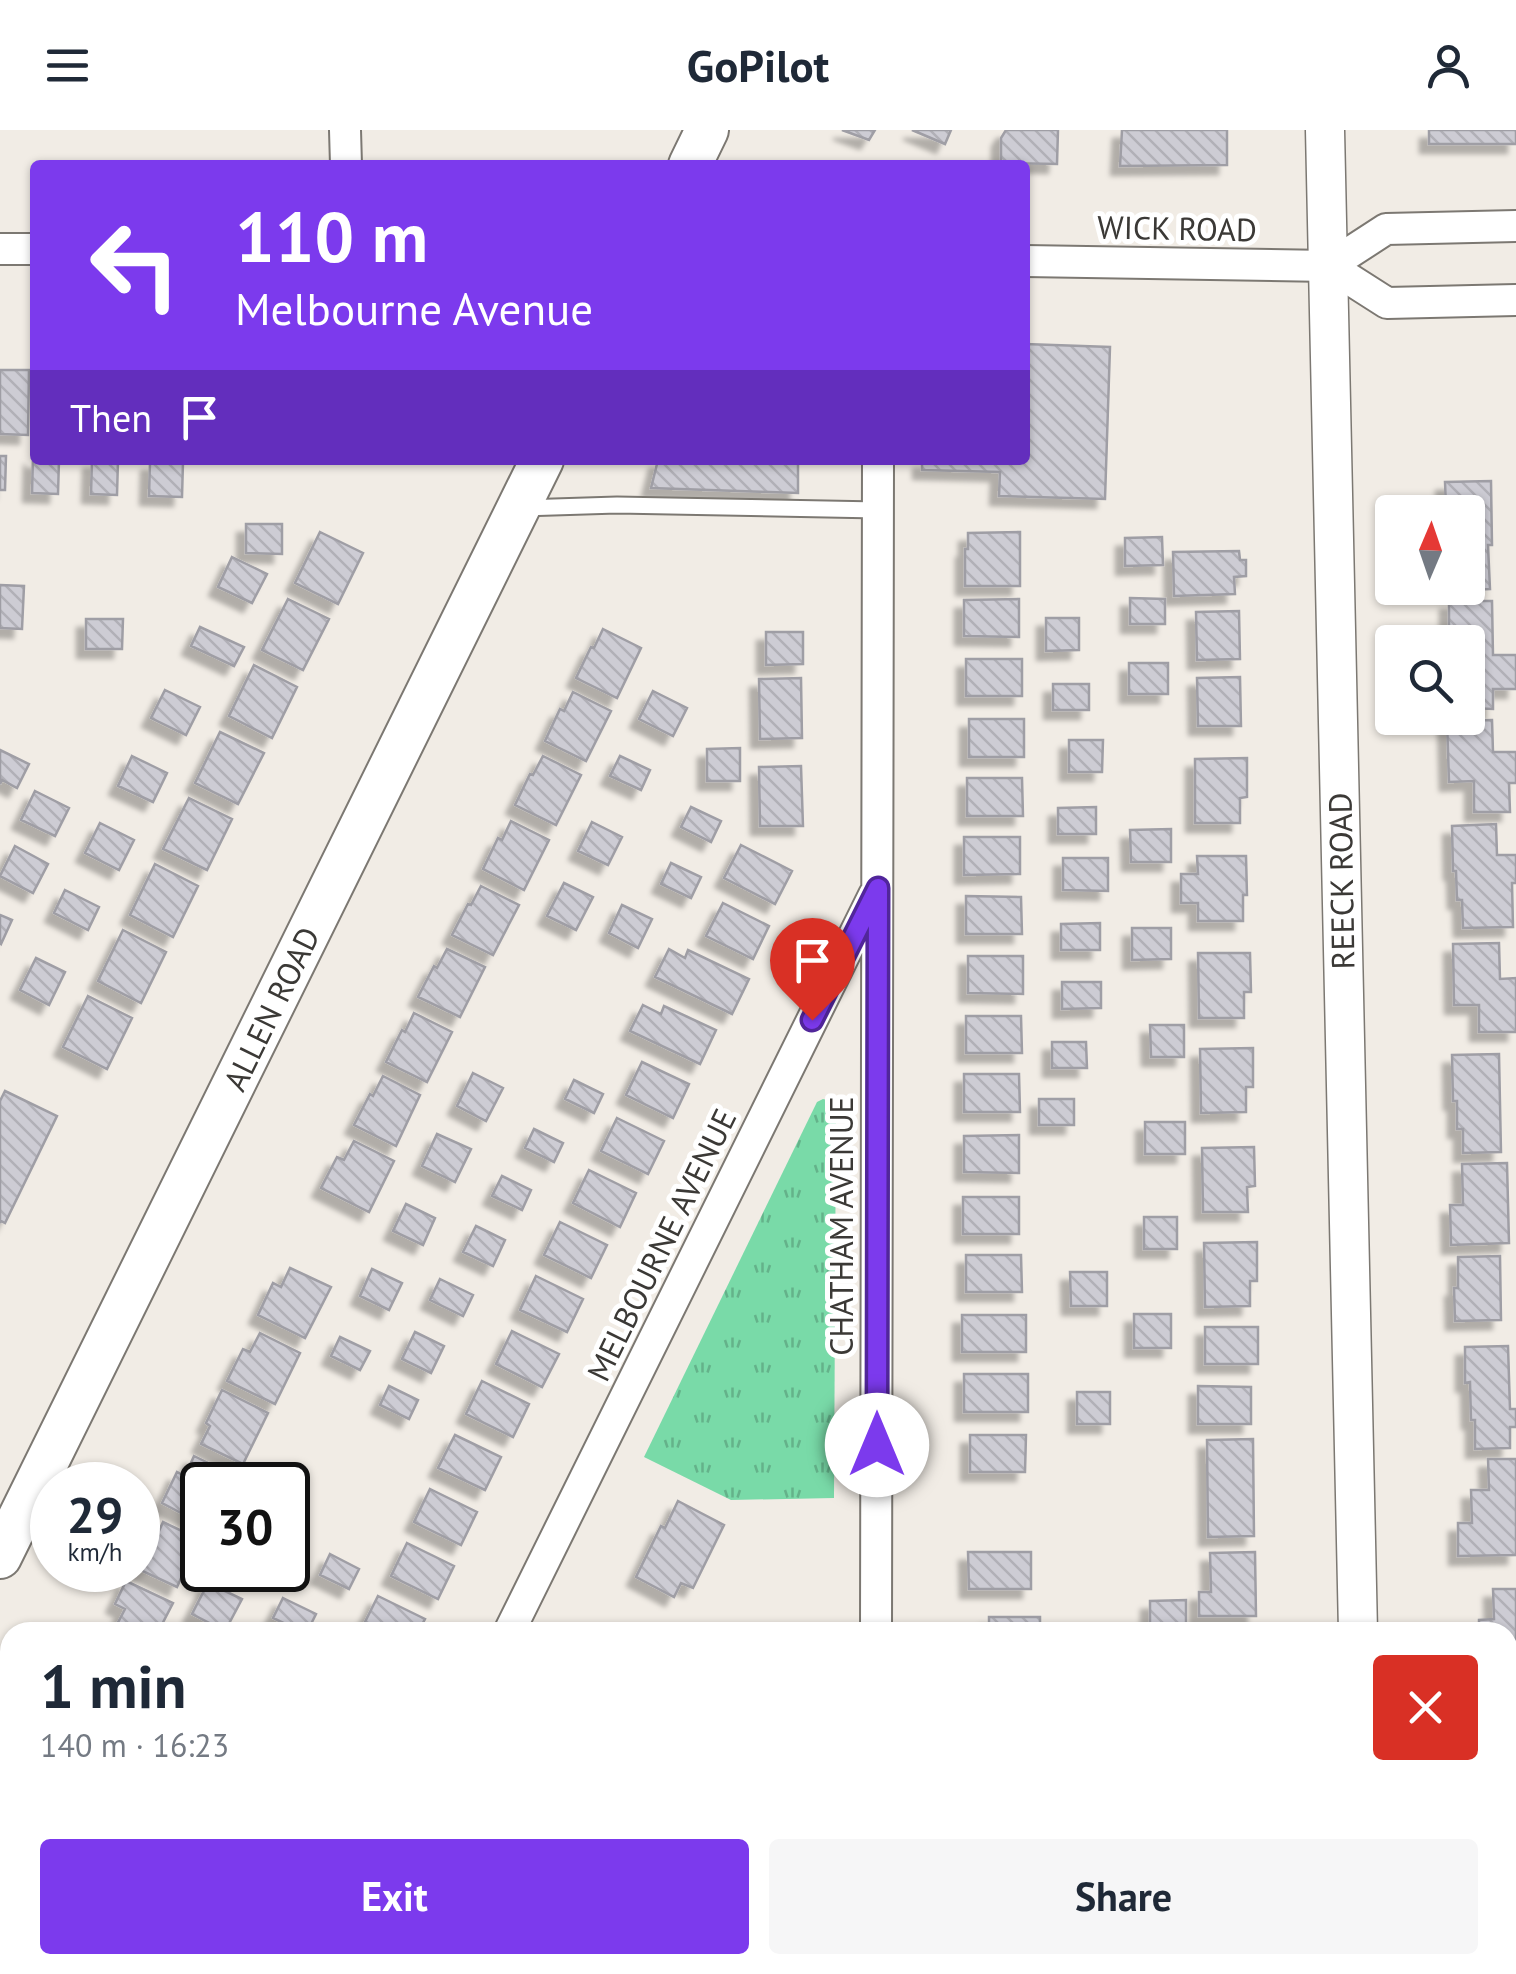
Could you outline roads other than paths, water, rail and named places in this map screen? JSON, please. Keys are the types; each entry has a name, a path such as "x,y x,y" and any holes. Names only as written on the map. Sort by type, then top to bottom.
{"main road":[{"name":"ALLEN ROAD","path":"0,1557 540,465"}],"street":[{"path":"346,130 346,160"},
{"name":"REECK ROAD","path":"1325,130 1358,1622"},
{"path":"1516,226 1386,229 1329,266 1386,303 1516,300"},
{"path":"0,249 30,249"},
{"name":"WICK ROAD","path":"1030,261 1329,266"},
{"name":"CHATHAM AVENUE","path":"876,1622 878,465"},
{"name":"MELBOURNE AVENUE","path":"514,1622 878,888"}],"lane":[{"path":"518,508 617,505 878,510"}]}
